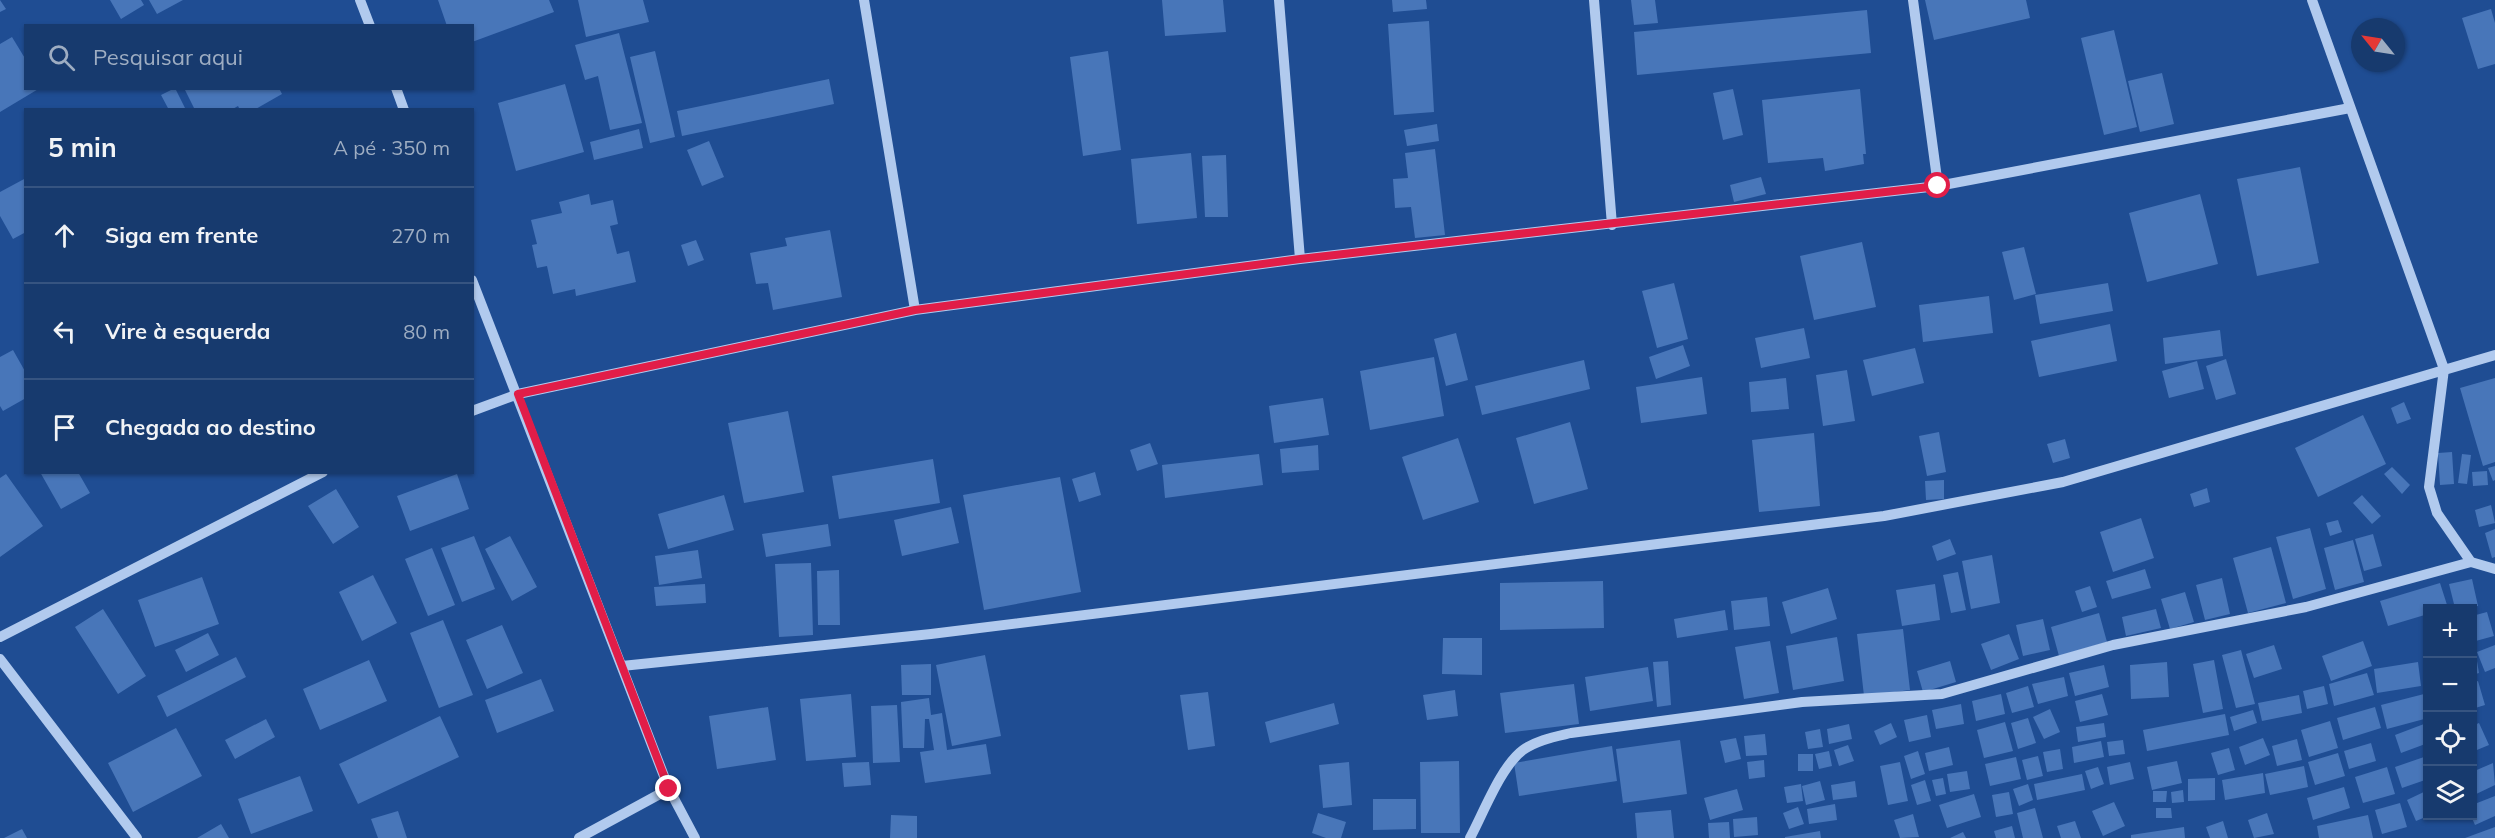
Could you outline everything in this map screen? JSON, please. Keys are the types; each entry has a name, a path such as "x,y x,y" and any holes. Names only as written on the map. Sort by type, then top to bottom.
{"street":[{"path":"360,0 369,24"},
{"path":"864,0 915,310"},
{"path":"1280,0 1300,259"},
{"path":"1594,0 1612,225"},
{"path":"1913,0 1938,186"},
{"path":"2312,0 2444,369 2429,487 2437,513 2471,562"},
{"path":"397,90 403,108"},
{"path":"474,410 518,394 915,310 1300,259 1938,186 2350,108"},
{"path":"474,285 669,789 696,838"},
{"path":"622,666 943,633 1884,516 2063,482 2495,355"},
{"path":"0,637 319,474"},
{"path":"1470,838 1510,762 1522,750 1542,739 1571,733 1802,702 1942,694 2113,645 2307,607 2471,562 2495,569"},
{"path":"0,659 137,838"},
{"path":"579,838 669,789"}],"building":[{"path":"0,0 6,9 0,12"},
{"path":"110,0 141,0 144,5 121,19"},
{"path":"149,0 183,0 157,14"},
{"path":"438,0 549,0 554,12 474,41 474,24 446,24"},
{"path":"578,0 643,0 649,22 586,37"},
{"path":"1162,0 1223,0 1226,32 1165,36"},
{"path":"1392,0 1426,0 1427,9 1393,12"},
{"path":"1631,0 1655,0 1658,23 1634,25"},
{"path":"1925,0 2026,0 2030,18 1934,40"},
{"path":"2491,9 2495,23 2495,64 2478,69 2462,18"},
{"path":"1867,10 1871,53 1637,75 1634,32"},
{"path":"1429,21 1434,112 1394,115 1388,24"},
{"path":"2114,30 2137,127 2104,135 2081,38"},
{"path":"619,33 642,123 610,130 598,76 585,80 575,45"},
{"path":"12,37 24,57 24,90 37,90 0,112 0,44"},
{"path":"655,51 675,137 650,143 630,57"},
{"path":"1108,51 1121,150 1083,156 1070,57"},
{"path":"2162,73 2174,124 2140,132 2128,81"},
{"path":"829,79 834,104 682,136 677,111"},
{"path":"565,84 584,152 516,171 498,103"},
{"path":"1733,89 1743,135 1723,140 1713,93"},
{"path":"1860,89 1866,154 1863,154 1864,164 1825,171 1823,158 1768,163 1762,100"},
{"path":"176,90 185,108 168,108 161,95"},
{"path":"185,90 280,90 282,94 258,108 239,108 238,106 234,108 194,108"},
{"path":"1437,124 1439,141 1407,146 1404,130"},
{"path":"639,129 643,148 594,160 590,142"},
{"path":"709,141 724,177 702,186 687,150"},
{"path":"1435,149 1445,235 1415,238 1411,207 1395,208 1393,179 1408,178 1405,153"},
{"path":"1191,153 1197,218 1137,224 1131,159"},
{"path":"1226,155 1228,217 1205,217 1202,156"},
{"path":"2300,167 2319,263 2257,276 2237,179"},
{"path":"1761,177 1766,194 1734,202 1730,185"},
{"path":"24,179 24,233 13,239 0,216 0,192"},
{"path":"589,194 591,205 613,200 618,224 610,226 617,254 629,251 636,282 576,296 575,289 553,294 547,266 537,268 532,245 537,244 531,220 562,213 559,202"},
{"path":"2200,194 2218,264 2147,282 2129,213"},
{"path":"830,230 842,297 773,310 768,283 756,284 750,253 787,246 785,238"},
{"path":"696,240 704,260 688,266 681,245"},
{"path":"1862,242 1876,307 1814,320 1800,256"},
{"path":"2024,247 2036,294 2014,300 2002,252"},
{"path":"1674,283 1688,339 1657,348 1642,291"},
{"path":"2108,283 2113,311 2040,324 2035,295"},
{"path":"1989,296 1993,333 1923,342 1919,305"},
{"path":"2110,324 2117,361 2039,377 2031,341"},
{"path":"1804,328 1810,358 1761,368 1755,338"},
{"path":"2220,330 2223,356 2165,364 2163,338"},
{"path":"1456,333 1468,380 1446,386 1434,339"},
{"path":"1683,345 1690,366 1656,379 1649,357"},
{"path":"1915,348 1924,383 1872,396 1863,360"},
{"path":"13,350 24,369 24,399 3,411 0,406 0,357"},
{"path":"1434,357 1444,416 1370,430 1360,371"},
{"path":"2226,359 2236,394 2216,400 2206,366"},
{"path":"1584,360 1590,389 1482,415 1475,386"},
{"path":"2197,361 2204,389 2169,398 2162,371"},
{"path":"1847,370 1855,421 1823,426 1816,375"},
{"path":"1702,377 1707,414 1641,423 1636,387"},
{"path":"1786,378 1789,409 1751,412 1749,382"},
{"path":"2495,378 2495,462 2483,466 2460,388"},
{"path":"1323,398 1329,435 1274,443 1269,406"},
{"path":"2404,402 2411,419 2397,424 2391,408"},
{"path":"788,411 804,492 744,503 728,423"},
{"path":"2363,415 2386,464 2318,497 2295,448"},
{"path":"1570,422 1588,489 1534,504 1516,438"},
{"path":"1939,432 1946,472 1927,476 1919,436"},
{"path":"1814,433 1820,506 1759,512 1752,440"},
{"path":"1458,438 1479,502 1423,520 1402,457"},
{"path":"2065,439 2070,458 2053,463 2047,444"},
{"path":"1150,443 1158,464 1137,471 1130,450"},
{"path":"1318,445 1319,470 1282,473 1280,449"},
{"path":"2452,452 2454,484 2440,485 2438,453"},
{"path":"1259,454 1263,485 1165,498 1162,465"},
{"path":"2462,454 2471,455 2467,484 2458,483"},
{"path":"933,459 940,503 839,519 832,476"},
{"path":"2495,466 2495,480 2493,481 2488,468"},
{"path":"2392,467 2410,485 2402,494 2384,474"},
{"path":"2487,471 2488,485 2473,486 2472,472"},
{"path":"1095,472 1101,495 1079,502 1072,479"},
{"path":"6,474 43,526 0,557 0,478"},
{"path":"41,474 79,474 90,493 61,509"},
{"path":"457,474 469,509 410,531 397,496"},
{"path":"1060,477 1081,592 984,610 963,495"},
{"path":"1944,480 1944,499 1926,500 1925,481"},
{"path":"2207,488 2210,502 2194,507 2190,494"},
{"path":"336,489 359,527 333,544 308,506"},
{"path":"724,495 734,530 668,549 658,514"},
{"path":"2362,495 2381,516 2372,524 2353,503"},
{"path":"2491,505 2495,523 2479,527 2475,510"},
{"path":"951,507 959,543 902,556 894,520"},
{"path":"2141,518 2154,558 2113,572 2100,532"},
{"path":"2338,520 2342,532 2330,536 2326,523"},
{"path":"828,524 831,546 766,557 762,534"},
{"path":"2310,528 2326,589 2293,599 2276,537"},
{"path":"2495,529 2495,557 2492,558 2485,533"},
{"path":"2373,534 2382,566 2364,571 2355,539"},
{"path":"474,536 495,589 462,602 441,548"},
{"path":"510,536 537,587 512,601 485,549"},
{"path":"1950,539 1956,554 1937,561 1932,546"},
{"path":"2353,540 2364,582 2335,590 2324,548"},
{"path":"2271,547 2286,603 2248,613 2233,558"},
{"path":"432,548 455,605 428,616 405,559"},
{"path":"698,550 702,578 659,585 655,556"},
{"path":"1992,555 2000,603 1971,609 1962,561"},
{"path":"811,563 813,635 779,637 775,564"},
{"path":"2145,569 2151,588 2112,599 2106,581"},
{"path":"839,570 840,625 818,625 817,571"},
{"path":"1958,572 1966,610 1951,613 1943,575"},
{"path":"373,575 397,623 362,641 339,592"},
{"path":"202,577 219,624 155,647 138,600"},
{"path":"2222,578 2230,614 2205,620 2196,585"},
{"path":"2472,579 2478,606 2477,604 2454,604 2449,584"},
{"path":"1603,581 1604,628 1500,630 1500,583"},
{"path":"2440,583 2447,604 2423,604 2423,616 2388,626 2380,601"},
{"path":"705,584 706,603 656,606 654,587"},
{"path":"1935,584 1940,620 1902,626 1896,590"},
{"path":"2090,586 2097,607 2082,612 2075,591"},
{"path":"1828,588 1837,619 1791,634 1782,602"},
{"path":"2185,592 2194,622 2170,629 2161,599"},
{"path":"1767,597 1770,626 1734,630 1731,601"},
{"path":"103,609 146,676 118,694 75,627"},
{"path":"2156,609 2161,628 2126,636 2122,617"},
{"path":"1725,610 1728,630 1677,638 1674,619"},
{"path":"2487,612 2494,636 2477,641 2477,615"},
{"path":"2099,613 2107,642 2059,656 2051,627"},
{"path":"2043,619 2050,650 2023,656 2016,625"},
{"path":"443,620 473,695 439,708 410,633"},
{"path":"502,625 523,673 487,689 466,640"},
{"path":"1903,629 1910,690 1864,696 1857,634"},
{"path":"208,633 219,655 186,672 175,650"},
{"path":"2009,634 2019,659 1991,670 1981,644"},
{"path":"1837,637 1844,681 1793,690 1786,646"},
{"path":"1443,638 1482,638 1482,675 1442,674"},
{"path":"1770,641 1779,693 1744,699 1735,647"},
{"path":"2363,641 2372,666 2331,681 2322,656"},
{"path":"2274,645 2282,669 2254,678 2246,654"},
{"path":"2495,645 2495,668 2485,672 2477,652"},
{"path":"2241,650 2255,704 2236,708 2222,655"},
{"path":"985,655 1001,736 952,746 936,665"},
{"path":"236,657 246,677 167,717 157,696"},
{"path":"369,660 387,701 320,730 303,689"},
{"path":"2214,660 2223,709 2203,713 2193,664"},
{"path":"1668,661 1671,705 1657,707 1653,662"},
{"path":"1950,661 1956,682 1923,692 1917,671"},
{"path":"2167,662 2169,697 2131,699 2130,665"},
{"path":"2418,662 2421,686 2377,693 2374,669"},
{"path":"931,664 931,695 902,695 901,665"},
{"path":"2104,665 2109,687 2075,696 2069,673"},
{"path":"1648,667 1653,701 1590,711 1585,677"},
{"path":"2367,673 2374,695 2334,706 2329,684"},
{"path":"2064,677 2068,696 2038,704 2032,684"},
{"path":"541,679 554,711 497,733 485,700"},
{"path":"2477,681 2485,705 2477,707"},
{"path":"1574,684 1579,724 1505,733 1500,693"},
{"path":"2028,686 2034,707 2012,713 2006,693"},
{"path":"2324,686 2328,704 2307,709 2303,691"},
{"path":"1455,690 1458,716 1427,720 1423,695"},
{"path":"1208,692 1215,746 1188,750 1180,695"},
{"path":"851,694 856,757 806,761 800,699"},
{"path":"2001,694 2005,714 1976,721 1972,701"},
{"path":"2102,694 2108,715 2080,722 2075,701"},
{"path":"2423,694 2423,719 2387,729 2381,705"},
{"path":"2299,695 2302,713 2262,721 2258,703"},
{"path":"929,698 931,715 942,713 947,750 986,744 991,774 925,783 920,752 934,750 929,719 925,719 924,748 903,748 901,702"},
{"path":"1334,703 1339,724 1270,743 1265,722"},
{"path":"1961,704 1964,724 1936,729 1932,710"},
{"path":"897,705 900,762 873,763 871,706"},
{"path":"768,707 776,760 717,769 709,716"},
{"path":"2375,707 2381,728 2343,740 2337,718"},
{"path":"2050,709 2060,732 2044,739 2033,717"},
{"path":"2253,710 2257,723 2234,731 2230,717"},
{"path":"2225,714 2229,735 2147,751 2143,730"},
{"path":"1927,715 1931,737 1909,742 1904,720"},
{"path":"440,716 459,757 358,804 339,764"},
{"path":"2028,718 2036,743 2018,749 2011,723"},
{"path":"266,719 275,737 235,759 225,740"},
{"path":"2330,721 2338,748 2309,757 2301,730"},
{"path":"2005,722 2013,751 1984,758 1977,730"},
{"path":"1891,723 1897,737 1880,745 1874,731"},
{"path":"2104,723 2106,737 2078,742 2076,727"},
{"path":"2479,723 2489,745 2477,750 2477,724"},
{"path":"1849,724 1852,739 1829,744 1827,729"},
{"path":"2423,724 2423,745 2401,753 2395,735"},
{"path":"176,728 202,776 133,812 108,763"},
{"path":"1820,729 1823,747 1808,749 1805,732"},
{"path":"1765,734 1767,755 1746,756 1744,736"},
{"path":"1736,738 1741,759 1725,763 1720,741"},
{"path":"2263,738 2270,755 2245,765 2239,747"},
{"path":"2297,739 2302,760 2277,766 2272,746"},
{"path":"1680,740 1687,794 1623,803 1616,749"},
{"path":"2123,740 2125,754 2109,756 2107,742"},
{"path":"2101,741 2104,757 2074,763 2072,747"},
{"path":"2371,743 2376,761 2349,769 2344,751"},
{"path":"1848,745 1854,761 1839,766 1834,750"},
{"path":"1612,746 1617,781 1519,796 1514,763"},
{"path":"1949,747 1953,765 1929,771 1925,753"},
{"path":"2229,748 2235,770 2218,775 2211,753"},
{"path":"2060,749 2063,769 2047,772 2043,752"},
{"path":"1829,751 1832,766 1819,769 1815,754"},
{"path":"1918,751 1925,774 1911,779 1904,756"},
{"path":"2338,753 2345,776 2315,785 2308,762"},
{"path":"1798,754 1813,754 1813,771 1798,771"},
{"path":"2038,756 2043,776 2027,780 2022,760"},
{"path":"2016,757 2021,779 1990,786 1985,764"},
{"path":"2423,757 2423,781 2402,788 2395,767"},
{"path":"1764,760 1765,777 1749,779 1747,762"},
{"path":"1459,761 1460,833 1421,833 1420,762"},
{"path":"2177,761 2182,783 2152,790 2147,767"},
{"path":"869,762 871,785 844,787 842,763"},
{"path":"1349,762 1352,805 1323,808 1319,765"},
{"path":"1900,762 1908,801 1888,805 1880,766"},
{"path":"2130,762 2134,779 2110,785 2107,767"},
{"path":"2493,763 2495,785 2477,794 2477,770"},
{"path":"2304,766 2308,787 2270,795 2265,774"},
{"path":"2098,767 2104,784 2091,789 2085,771"},
{"path":"2387,767 2395,794 2363,803 2355,777"},
{"path":"1967,771 1970,789 1950,792 1947,774"},
{"path":"2263,773 2265,793 2225,800 2222,780"},
{"path":"2082,774 2085,790 2037,800 2034,784"},
{"path":"300,776 313,811 251,834 238,799"},
{"path":"1943,778 1946,794 1936,796 1932,780"},
{"path":"2215,778 2215,800 2188,801 2188,779"},
{"path":"1925,780 1931,801 1917,805 1911,785"},
{"path":"1820,781 1825,800 1806,805 1802,786"},
{"path":"1855,781 1857,797 1833,800 1831,785"},
{"path":"1801,784 1803,801 1787,803 1784,787"},
{"path":"2028,784 2033,800 2019,806 2013,789"},
{"path":"2344,787 2350,808 2313,820 2307,798"},
{"path":"1737,789 1743,810 1710,820 1704,798"},
{"path":"2183,790 2184,802 2172,803 2171,792"},
{"path":"2153,791 2167,791 2166,802 2153,802"},
{"path":"2009,792 2013,814 1996,817 1992,795"},
{"path":"2423,792 2423,818 2416,821 2407,800"},
{"path":"1974,794 1981,817 1947,828 1939,805"},
{"path":"2495,796 2495,816 2475,825 2473,820 2477,820 2477,803"},
{"path":"1373,799 1416,799 1416,829 1373,830"},
{"path":"2114,802 2125,826 2103,836 2092,811"},
{"path":"2400,803 2407,827 2382,834 2375,810"},
{"path":"1835,804 1837,820 1809,824 1807,809"},
{"path":"1798,807 1804,824 1789,829 1783,813"},
{"path":"2035,808 2043,838 2023,838 2017,813"},
{"path":"2156,808 2171,808 2172,818 2156,818"},
{"path":"1671,810 1674,838 1637,838 1635,813"},
{"path":"398,811 407,838 378,838 371,819"},
{"path":"1318,813 1346,822 1341,838 1326,838 1312,833"},
{"path":"2267,813 2274,834 2254,838 2248,820"},
{"path":"1913,814 1919,837 1900,838 1894,820"},
{"path":"891,815 917,816 917,838 890,838"},
{"path":"2368,815 2373,838 2319,838 2317,826"},
{"path":"1757,817 1758,835 1734,837 1733,819"},
{"path":"2075,821 2081,838 2061,838 2057,826"},
{"path":"2223,821 2228,838 2210,838 2206,827"},
{"path":"1729,822 1730,838 1709,838 1708,823"},
{"path":"221,824 229,838 197,838"},
{"path":"2012,826 2015,838 1996,838 1994,831"},
{"path":"2184,827 2185,838 2131,838 2131,835"},
{"path":"2495,827 2495,838 2465,838"},
{"path":"22,829 27,838 4,838"},
{"path":"1820,831 1821,838 1785,838 1785,837"},
{"path":"1963,832 1966,838 1950,838"}],"route":[{"path":"669,789 518,394 915,310 1300,259 1938,186"}]}
